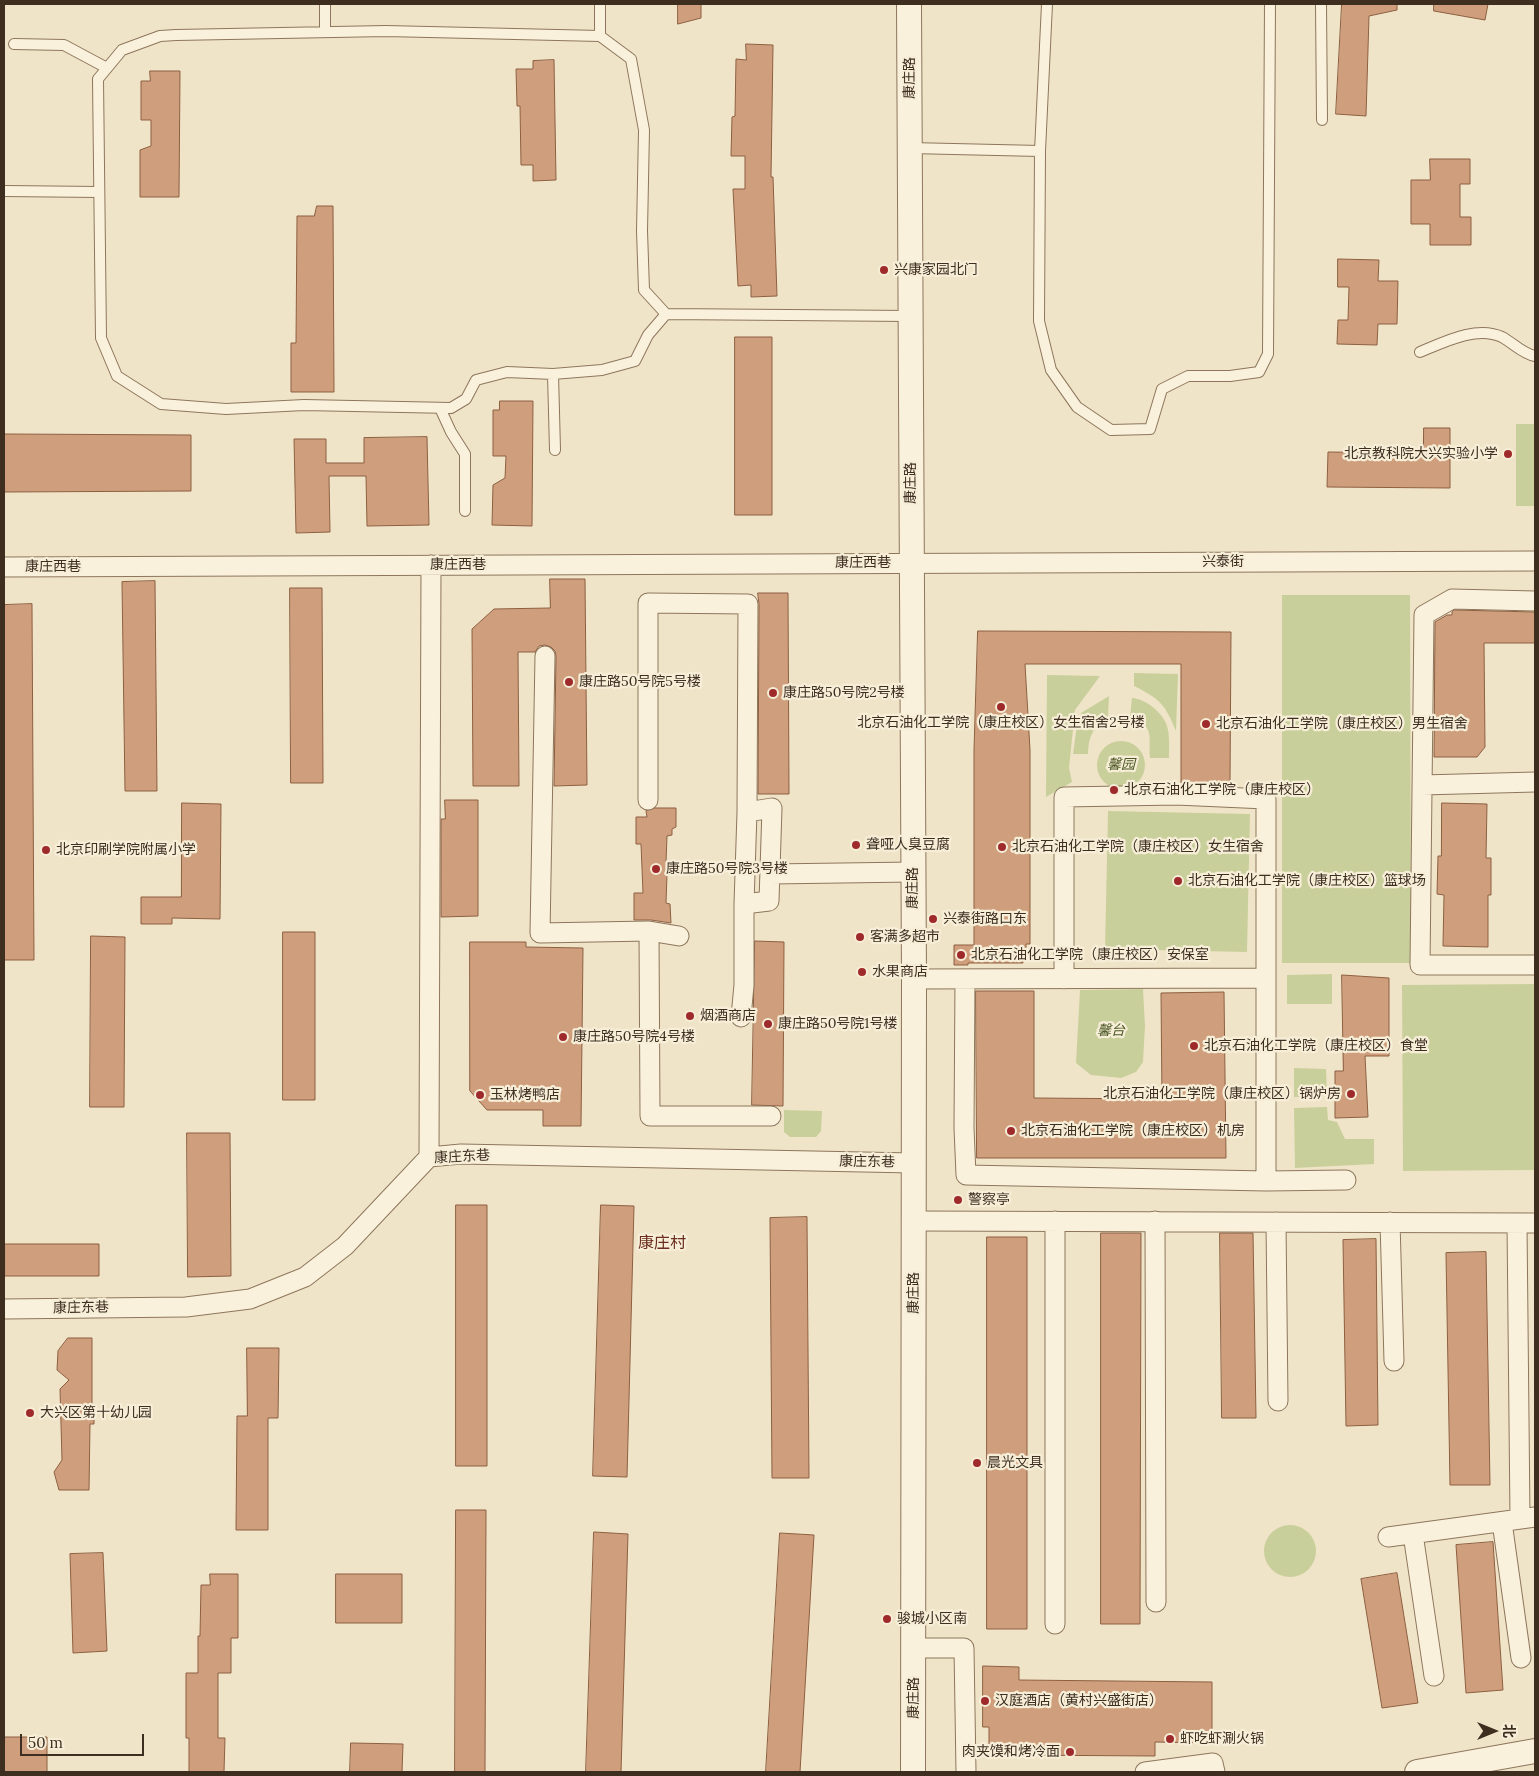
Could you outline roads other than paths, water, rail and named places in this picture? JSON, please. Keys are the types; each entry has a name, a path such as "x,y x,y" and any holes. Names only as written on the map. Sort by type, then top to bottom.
{"street":[{"name":"康庄路","path":"910,4 914,979 914,1772"},
{"name":"兴泰街","path":"912,563 1535,561"},
{"name":"康庄西巷","path":"4,567 912,563"},
{"path":"429,1157 431,565"},
{"path":"1535,601 1452,599 1424,615 1420,965 1535,965"},
{"path":"648,800 648,603 748,604 744,985 741,1017"},
{"path":"545,656 540,933 649,931 679,936"},
{"path":"1422,785 1535,782"},
{"path":"1064,979 1064,797 1165,796 1266,800 1266,1181"},
{"path":"744,904 769,901 771,874 772,808 746,812"},
{"path":"771,874 913,872"},
{"path":"649,931 650,1116 771,1116"},
{"path":"914,979 1266,978"},
{"path":"965,979 964,1128 966,1175 1266,1181 1346,1180"},
{"name":"康庄东巷","path":"4,1309 186,1307 250,1299 305,1277 344,1246 429,1157 461,1154 914,1163"},
{"path":"914,1221 1526,1223 1519,1520 1521,1658"},
{"path":"1055,1221 1055,1624"},
{"path":"1155,1221 1156,1602"},
{"path":"1276,1222 1278,1402"},
{"path":"1390,1222 1394,1361"},
{"path":"1388,1537 1519,1520"},
{"path":"1413,1534 1434,1676"},
{"path":"914,1648 964,1648 966,1772"},
{"path":"1417,1772 1535,1751"},
{"path":"1145,1772 1213,1763 1215,1772"}],"lane":[{"path":"325,4 325,32"},
{"path":"600,4 600,36"},
{"path":"1047,4 1040,151 1039,322 1051,370 1077,407 1110,430 1150,429 1162,389 1188,376 1230,376 1259,372 1268,354 1270,4"},
{"path":"1321,4 1322,120"},
{"path":"666,314 648,335 635,360 602,370 553,374 507,372 476,380 466,399 451,408 304,405 226,409 161,404 117,376 101,338 98,78 122,50 160,36 386,31 600,36 631,59 644,130 642,231 644,290 666,314 910,316"},
{"path":"14,44 64,45 107,68"},
{"path":"910,148 1040,151"},
{"path":"4,191 99,192"},
{"path":"1420,352 1446,341 1478,333 1500,336 1535,356"},
{"path":"553,374 555,450"},
{"path":"440,408 451,432 465,454 465,511"}],"place":[{"name":"兴康家园北门","path":"884,270"},
{"name":"北京教科院大兴实验小学","path":"1508,454"},
{"name":"康庄路50号院5号楼","path":"569,682"},
{"name":"康庄路50号院2号楼","path":"773,693"},
{"name":"北京石油化工学院（康庄校区）女生宿舍2号楼","path":"1001,707"},
{"name":"北京石油化工学院（康庄校区）男生宿舍","path":"1206,724"},
{"name":"北京石油化工学院（康庄校区）","path":"1114,790"},
{"name":"聋哑人臭豆腐","path":"856,845"},
{"name":"北京石油化工学院（康庄校区）女生宿舍","path":"1002,847"},
{"name":"北京印刷学院附属小学","path":"46,850"},
{"name":"康庄路50号院3号楼","path":"656,869"},
{"name":"北京石油化工学院（康庄校区）篮球场","path":"1178,881"},
{"name":"兴泰街路口东","path":"933,919"},
{"name":"客满多超市","path":"860,937"},
{"name":"北京石油化工学院（康庄校区）安保室","path":"961,955"},
{"name":"水果商店","path":"862,972"},
{"name":"烟酒商店","path":"690,1016"},
{"name":"康庄路50号院1号楼","path":"768,1024"},
{"name":"康庄路50号院4号楼","path":"563,1037"},
{"name":"北京石油化工学院（康庄校区）食堂","path":"1194,1046"},
{"name":"北京石油化工学院（康庄校区）锅炉房","path":"1351,1094"},
{"name":"玉林烤鸭店","path":"480,1095"},
{"name":"北京石油化工学院（康庄校区）机房","path":"1011,1131"},
{"name":"警察亭","path":"958,1200"},
{"name":"大兴区第十幼儿园","path":"30,1413"},
{"name":"晨光文具","path":"977,1463"},
{"name":"骏城小区南","path":"887,1619"},
{"name":"汉庭酒店（黄村兴盛街店）","path":"985,1701"},
{"name":"虾吃虾涮火锅","path":"1170,1739"},
{"name":"肉夹馍和烤冷面","path":"1070,1752"}],"district":[{"name":"康庄村","path":"662,1243"}],"park label":[{"name":"馨园","path":"1121,765"},
{"name":"馨台","path":"1111,1031"}]}
